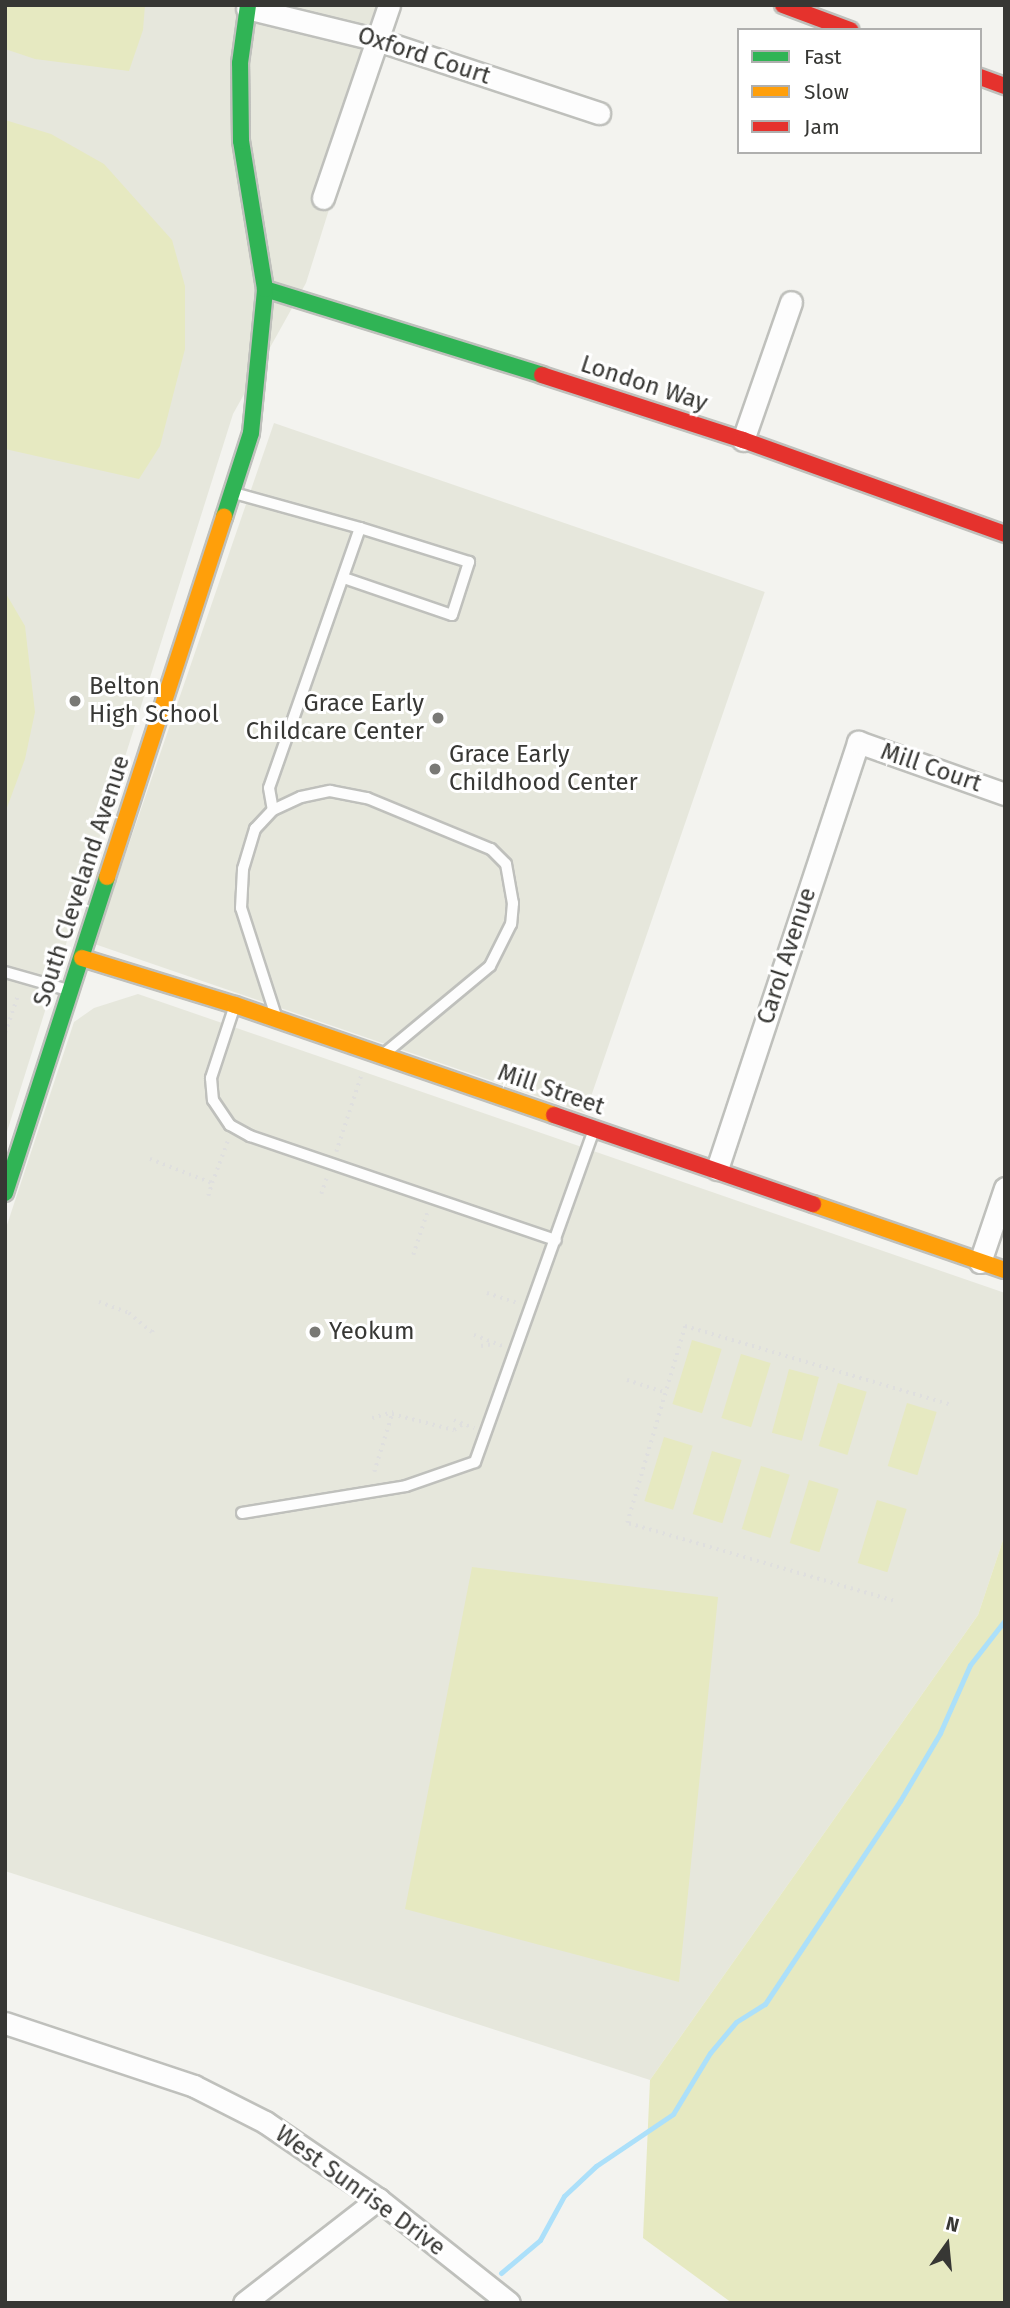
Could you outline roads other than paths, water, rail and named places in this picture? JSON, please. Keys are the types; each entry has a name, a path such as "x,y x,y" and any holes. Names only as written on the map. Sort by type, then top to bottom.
{"street":[{"path":"323,198 389,5"},
{"path":"783,5 845,28"},
{"name":"Oxford Court","path":"248,7 378,40 599,113"},
{"name":"South Cleveland Avenue","path":"5,1193 251,433 265,289 241,141 240,63 248,7"},
{"path":"982,78 1005,86"},
{"name":"London Way","path":"265,289 344,310 743,440 1005,534"},
{"path":"743,440 791,302"},
{"name":"Mill Court","path":"858,742 1005,794"},
{"name":"Carol Avenue","path":"717,1169 858,742"},
{"name":"Mill Street","path":"82,958 235,1005 1005,1270"},
{"path":"980,1262 1005,1188"},
{"name":"West Sunrise Drive","path":"5,2023 211,2094 316,2154 509,2303"},
{"path":"244,2303 377,2199"}],"lane":[{"path":"232,493 360,528 469,562 452,615 344,578"},
{"path":"273,810 269,788 360,528"},
{"path":"278,1020 241,908 243,869 255,829 273,810 301,797 330,791 367,798 491,849 506,864 513,903 511,924 496,956 458,995 383,1056"},
{"path":"5,972 71,990"},
{"path":"235,1005 211,1078 214,1100 230,1125 250,1136 556,1240"},
{"path":"242,1513 406,1486 475,1462 594,1129"}],"waterway":[{"path":"501,2273 540,2240 564,2196 596,2166 673,2114 710,2053 736,2022 765,2004 900,1801 940,1733 970,1665 1005,1620"}],"place":[{"name":"Belton High School","path":"75,701"},
{"name":"Grace Early Childcare Center","path":"438,718"},
{"name":"Grace Early Childhood Center","path":"435,769"},
{"name":"Yeokum","path":"315,1332"}]}
